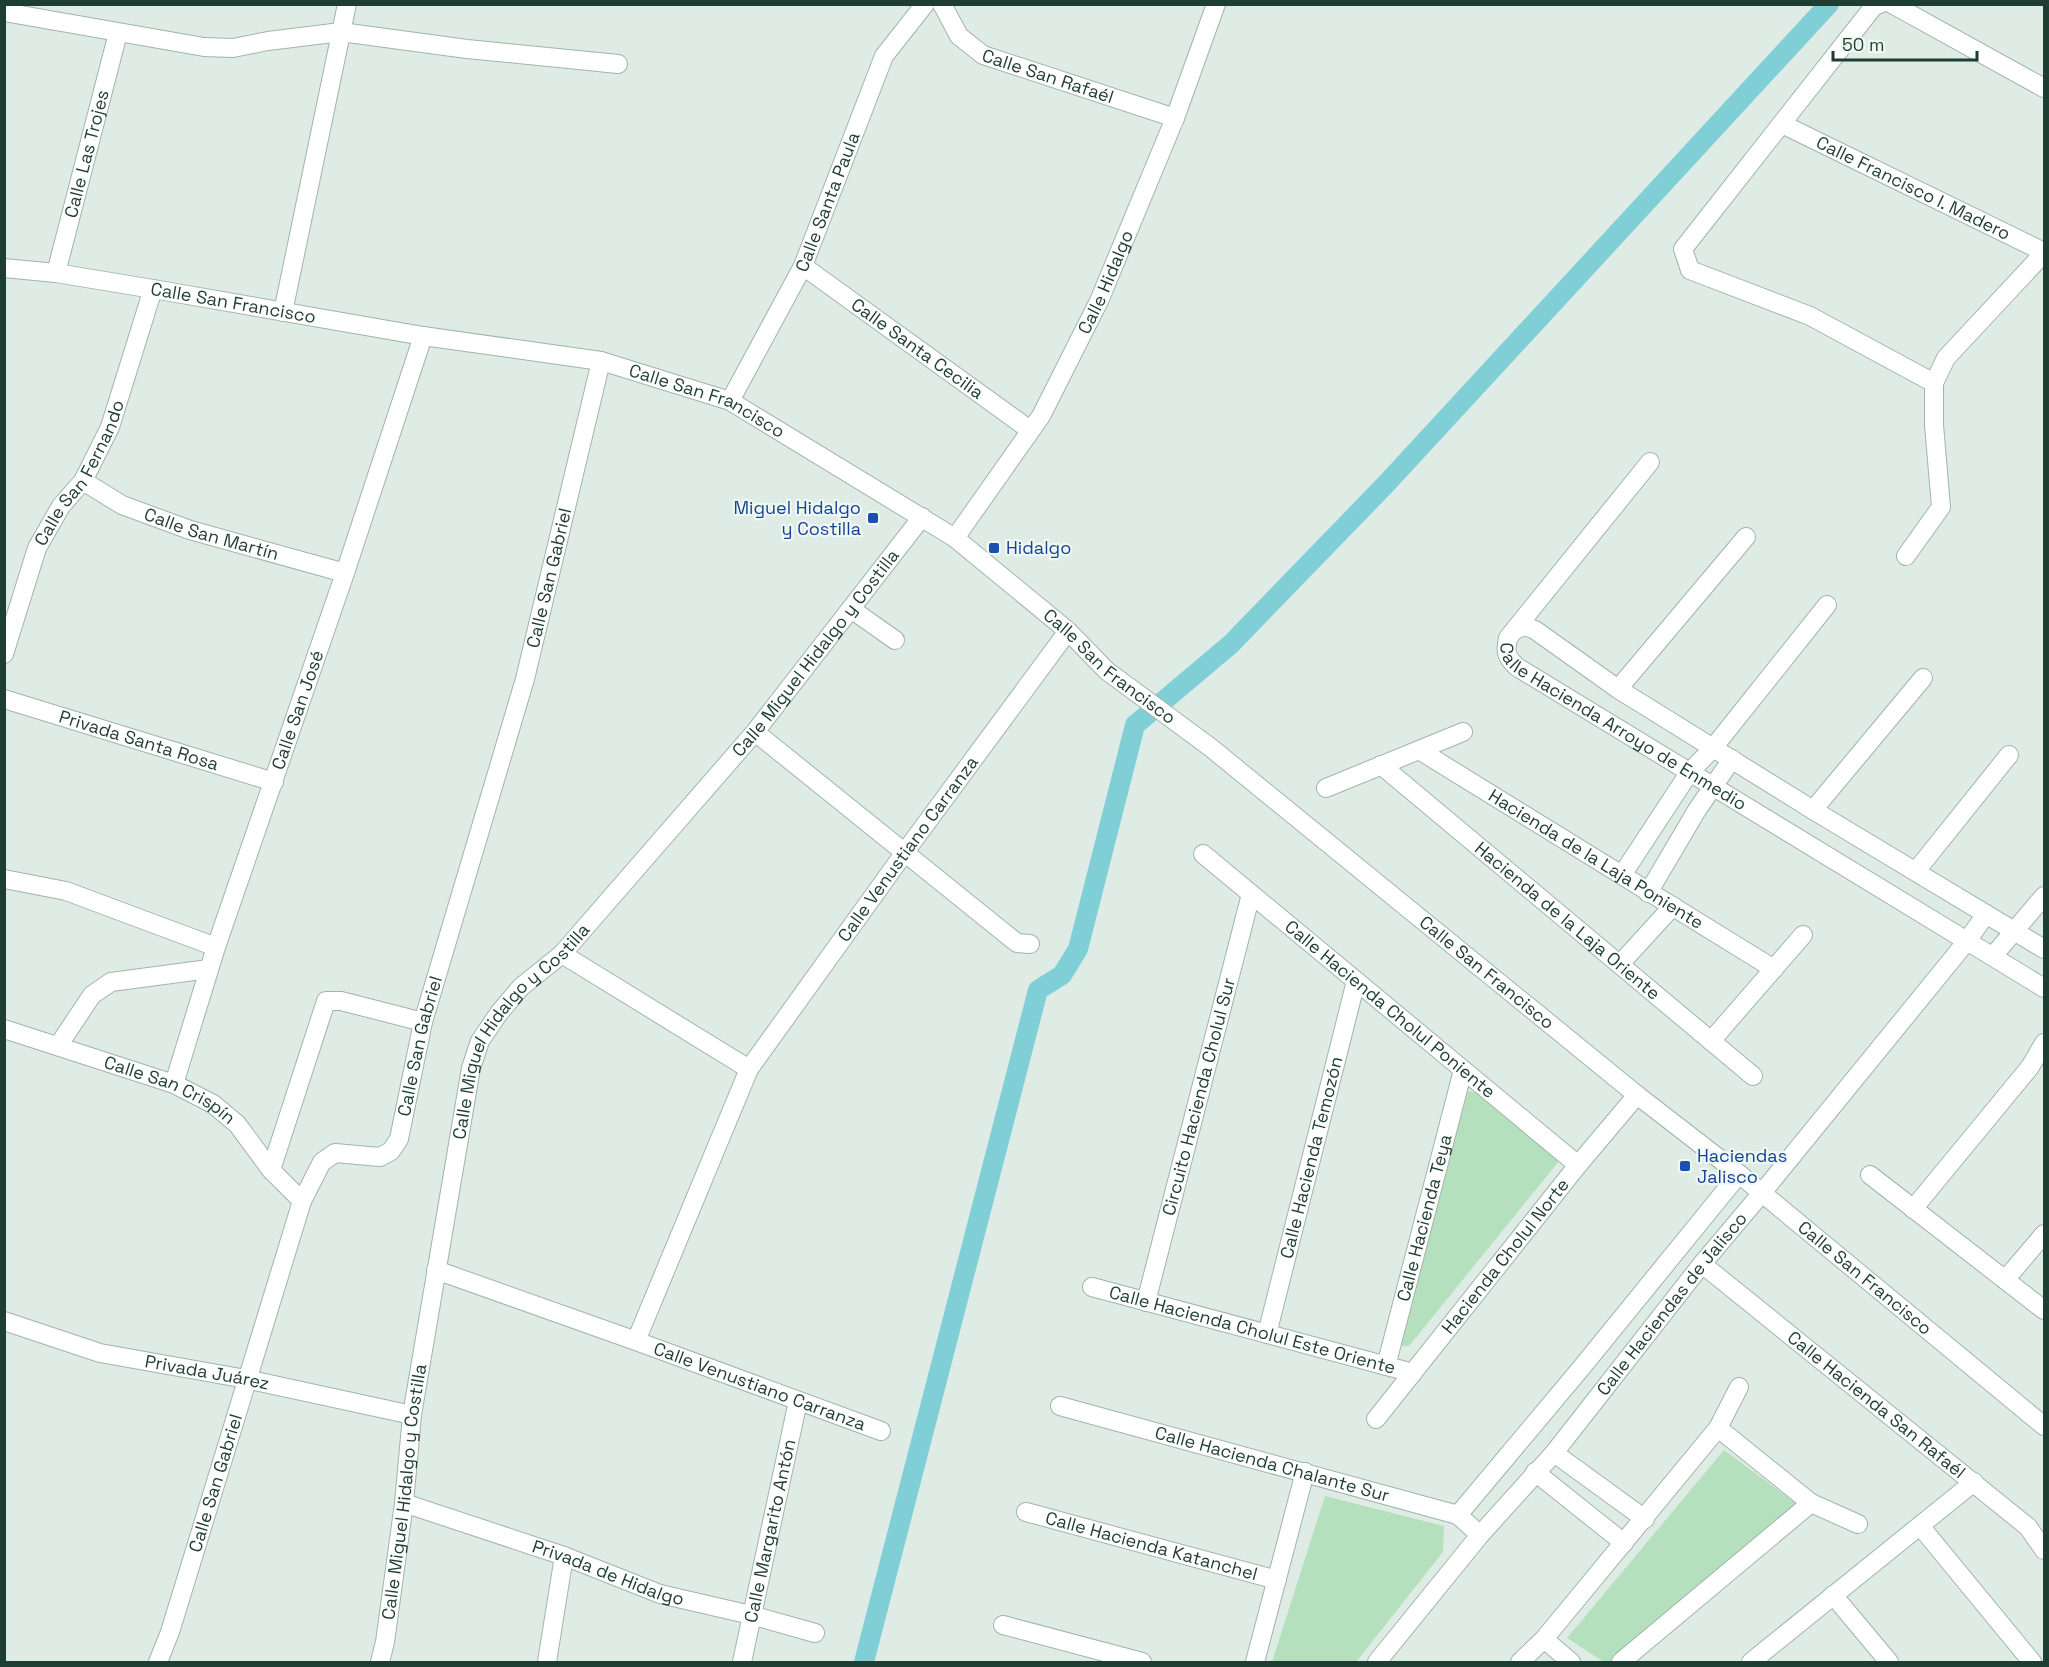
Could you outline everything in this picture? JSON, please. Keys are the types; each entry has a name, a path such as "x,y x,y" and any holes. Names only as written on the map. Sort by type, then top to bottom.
{"street":[{"path":"283,312 347,4"},
{"name":"Calle Santa Paula","path":"730,401 803,266 885,56 924,4"},
{"name":"Calle San Rafaél","path":"942,4 960,36 983,55 1175,118"},
{"name":"Calle Hidalgo","path":"955,538 1041,416 1099,301 1175,118 1216,4"},
{"path":"1880,4 1874,6 1683,249 1690,270 1810,316 1934,383"},
{"path":"1892,4 2044,88"},
{"path":"4,12 204,47 233,48 341,32 467,49 618,64"},
{"name":"Calle Las Trojes","path":"56,273 118,33"},
{"name":"Calle Francisco I. Madero","path":"1782,124 2044,252"},
{"path":"1906,556 1941,507 1934,425 1934,383 1946,358 2044,252"},
{"name":"Calle Santa Cecilia","path":"803,266 1030,430"},
{"name":"Calle San Francisco","path":"4,268 56,273 423,336 601,361 730,401 955,538 1068,631 1107,671 1219,754 1637,1095 1739,1174 2044,1426"},
{"name":"Calle San Fernando","path":"4,654 37,548 61,506 83,482 110,427 153,289"},
{"name":"Calle San José","path":"174,1084 216,947 345,573 423,336"},
{"name":"Calle San Gabriel","path":"158,1662 170,1632 302,1201 322,1162 335,1153 380,1157 391,1151 399,1139 423,1022 525,679 601,361"},
{"path":"1517,629 1650,462"},
{"name":"Calle San Martín","path":"83,482 122,506 181,526 345,573"},
{"name":"Calle Miguel Hidalgo y Costilla","path":"380,1662 385,1642 404,1503 412,1415 471,1068 480,1041 521,987 562,954 755,732 922,517"},
{"path":"1618,689 1746,537"},
{"path":"1622,875 1689,773 1713,748 1827,605"},
{"path":"851,609 895,640"},
{"name":"Calle Hacienda Arroyo de Enmedio","path":"2044,949 1618,689 1535,630 1525,626 1517,629 1508,638 1506,650 1508,658 1516,667 2044,988"},
{"name":"Calle Venustiano Carranza","path":"636,1341 749,1069 1068,631"},
{"path":"1813,810 1923,678"},
{"name":"Privada Santa Rosa","path":"4,699 274,782"},
{"path":"755,732 1017,943 1030,944"},
{"path":"1326,788 1463,732"},
{"name":"Hacienda de la Laja Poniente","path":"1419,750 1774,969"},
{"path":"1916,871 2009,755"},
{"path":"1648,893 1712,787 1732,759"},
{"name":"Hacienda de la Laja Oriente","path":"1381,765 1753,1076"},
{"name":"Calle Hacienda Cholul Poniente","path":"1203,854 1578,1165"},
{"path":"4,879 66,891 216,947"},
{"name":"Circuito Hacienda Cholul Sur","path":"1146,1302 1251,894"},
{"path":"1993,956 2044,896"},
{"path":"1620,964 1673,906"},
{"name":"Calle Haciendas de Jalisco","path":"1378,1662 1480,1535 1554,1453 1702,1264 1967,941 1986,914"},
{"path":"1711,1041 1803,935"},
{"path":"562,954 749,1069"},
{"path":"58,1046 92,995 111,981 209,969"},
{"name":"Calle Hacienda Temozón","path":"1267,1334 1356,981"},
{"path":"271,1170 326,1001 341,1001 423,1022"},
{"name":"Calle San Crispín","path":"4,1029 174,1084 213,1104 237,1124 271,1170 302,1201"},
{"path":"1913,1209 2037,1073 2044,1043"},
{"name":"Calle Hacienda Teya","path":"1386,1366 1463,1070"},
{"name":"Hacienda Cholul Norte","path":"1376,1419 1578,1165 1637,1095"},
{"name":"Calle Haciendas de Jalisco","path":"1458,1515 1739,1174"},
{"path":"1870,1175 2044,1310"},
{"path":"2006,1280 2044,1234"},
{"name":"Calle Hacienda San Rafaél","path":"1702,1264 2028,1527 2044,1550"},
{"name":"Calle Venustiano Carranza","path":"436,1270 881,1431"},
{"name":"Calle Hacienda Cholul Este Oriente","path":"1092,1287 1413,1373"},
{"name":"Privada Juárez","path":"4,1321 100,1353 246,1380 412,1415"},
{"path":"1520,1662 1544,1639 1718,1428 1739,1387"},
{"name":"Calle Margarito Antón","path":"742,1662 798,1401"},
{"name":"Calle Hacienda Chalante Sur","path":"1060,1406 1458,1515 1480,1535"},
{"path":"1718,1428 1811,1503 1858,1524"},
{"path":"1554,1453 1645,1519"},
{"path":"1255,1662 1305,1472"},
{"path":"1535,1472 1624,1543"},
{"path":"1751,1662 1974,1482"},
{"name":"Privada de Hidalgo","path":"404,1503 564,1556 660,1594 751,1615 815,1633"},
{"path":"1621,1662 1811,1503"},
{"name":"Calle Hacienda Katanchel","path":"1026,1512 1277,1580"},
{"path":"1921,1527 2032,1662"},
{"path":"547,1662 564,1556"},
{"path":"1833,1595 1889,1662"},
{"path":"1003,1625 1142,1662"},
{"path":"1544,1639 1571,1662"}],"green space":[{"path":"1468,1091 1480,1093 1559,1161 1409,1346 1398,1346"},
{"path":"1724,1450 1798,1505 1609,1662 1604,1662 1567,1638"},
{"path":"1325,1496 1444,1526 1443,1552 1356,1662 1272,1662"}],"waterway":[{"path":"864,1662 1038,990 1062,975 1078,949 1135,725 1231,644 1386,484 1829,4"}],"place":[{"name":"Miguel Hidalgo y Costilla","path":"873,518"},
{"name":"Hidalgo","path":"994,548"},
{"name":"Haciendas Jalisco","path":"1685,1166"}]}
